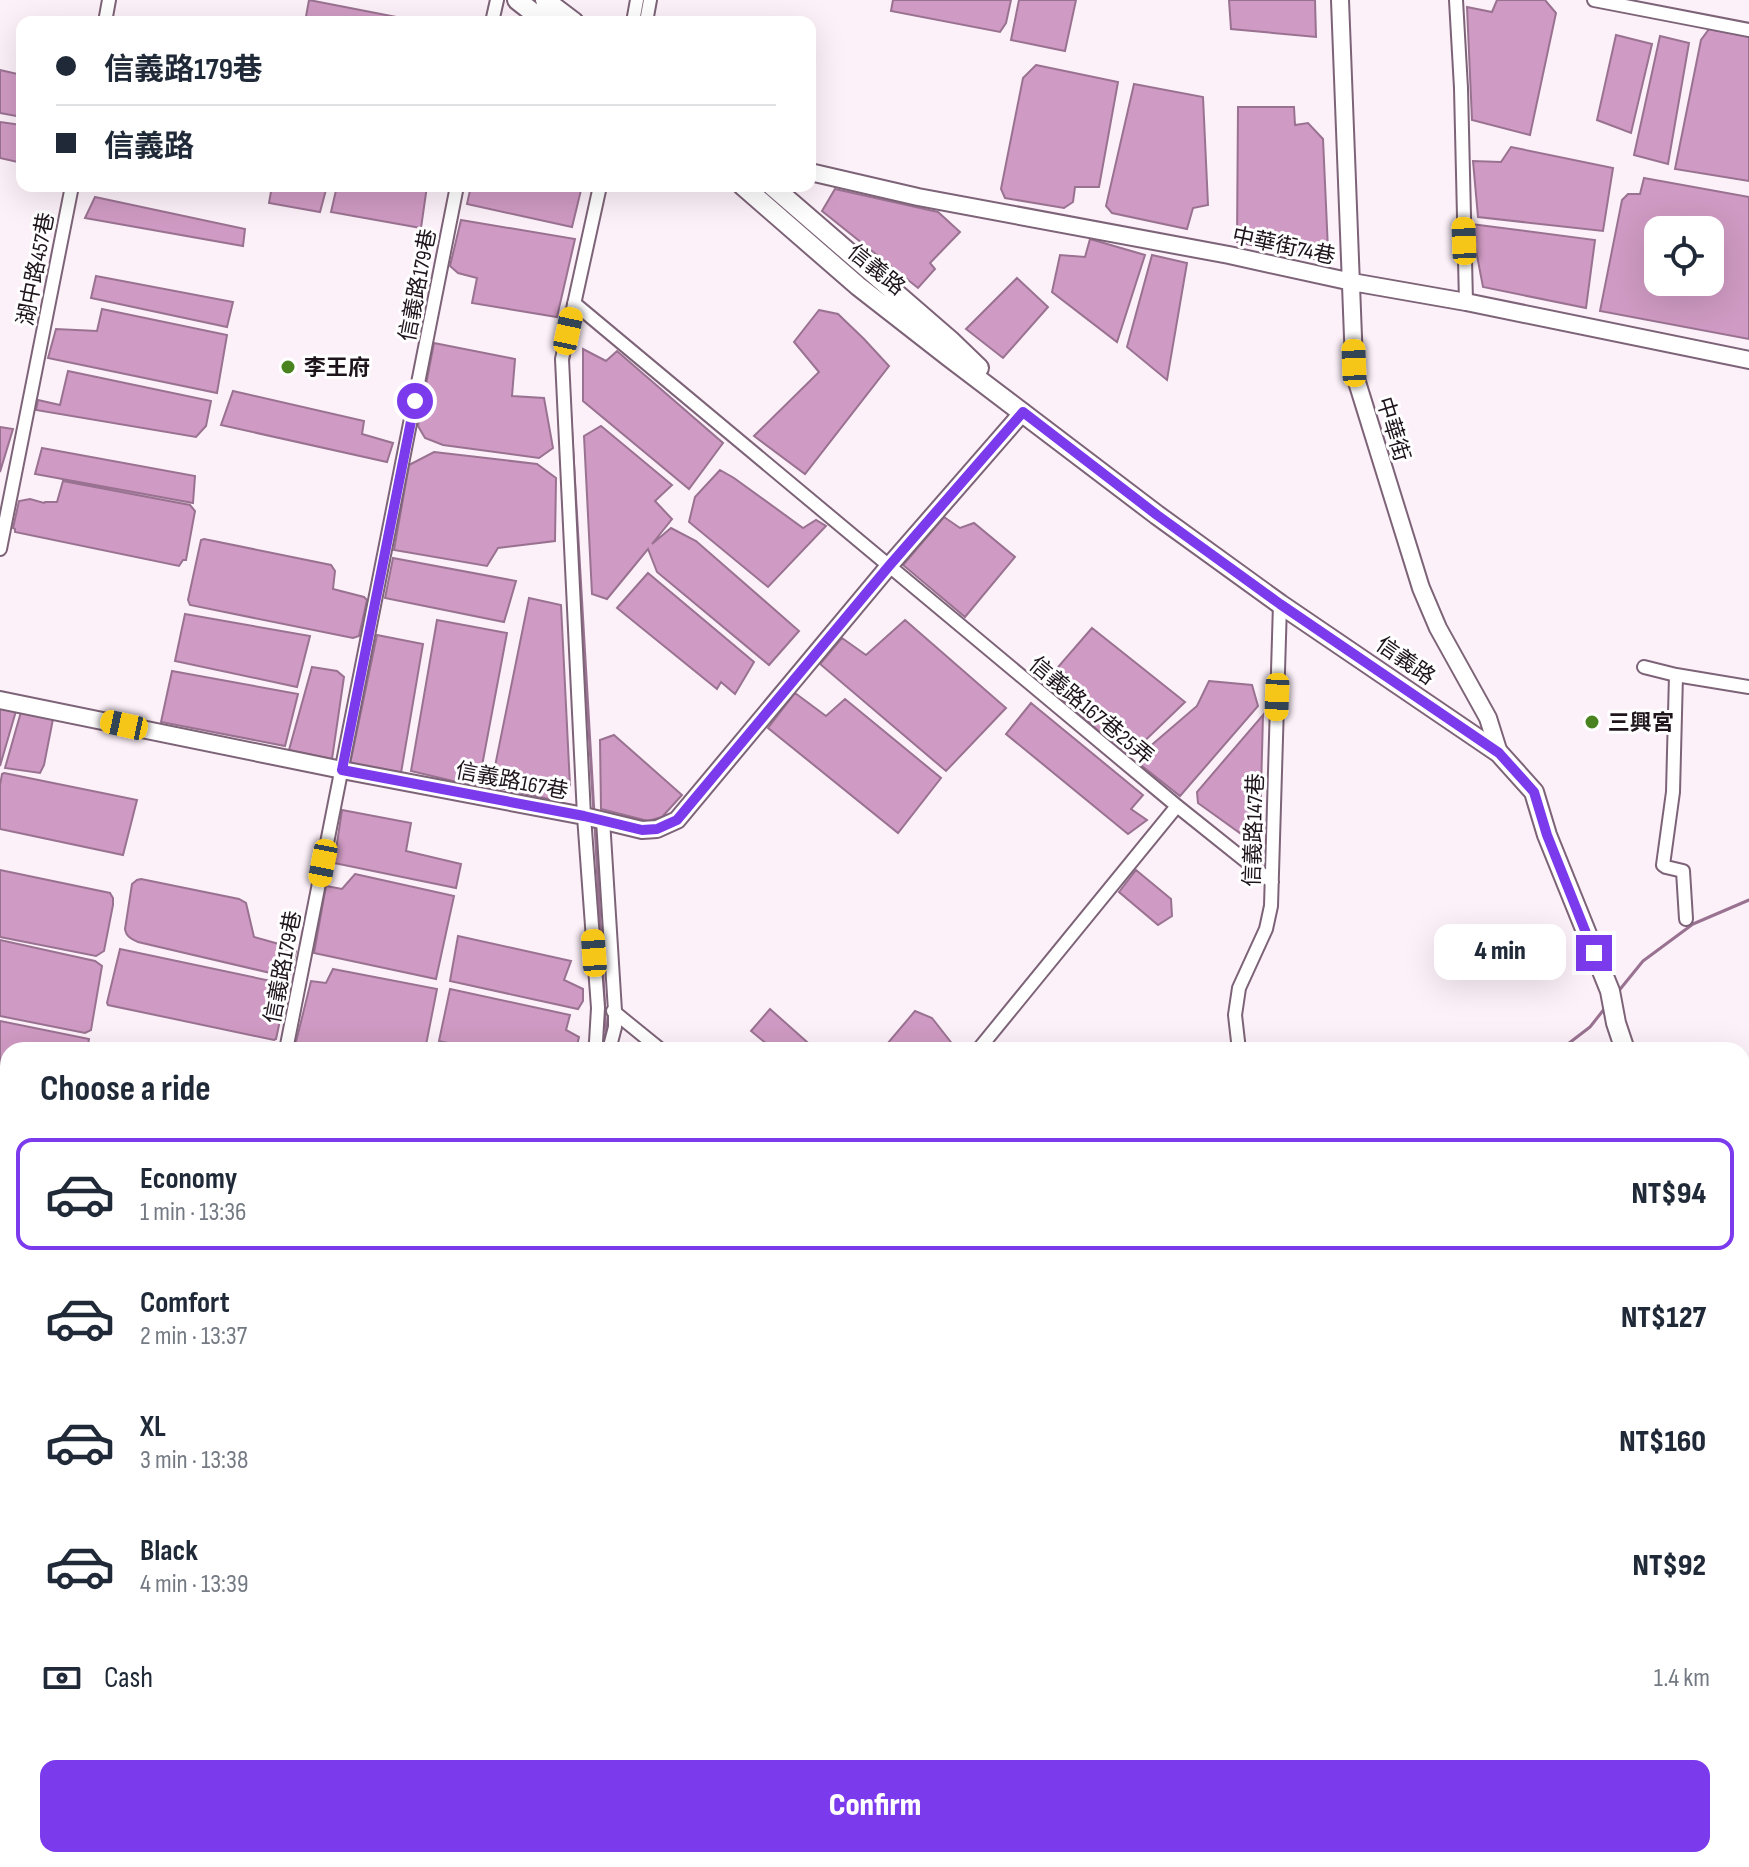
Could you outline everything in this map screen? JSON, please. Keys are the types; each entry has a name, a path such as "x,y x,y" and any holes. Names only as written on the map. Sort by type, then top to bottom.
{"main road":[{"path":"517,0 537,16"},
{"path":"545,0 566,16"},
{"name":"信義路","path":"750,192 858,286 1157,515 1280,604 1499,753 1534,792 1547,835 1611,995 1622,1042"},
{"name":"信義路","path":"779,192 950,340 1023,412"}],"street":[{"name":"中華街","path":"1340,0 1357,382 1421,588 1438,628 1488,718 1499,753"},
{"path":"1456,0 1466,302"},
{"path":"1594,0 1749,30"},
{"name":"中華街74巷","path":"816,173 918,197 1229,255 1749,360"},
{"name":"湖中路457巷","path":"0,549 71,192"},
{"name":"信義路179巷","path":"288,1042 456,192"},
{"path":"596,1042 598,1008 593,818 562,359 599,192"},
{"name":"信義路167巷25弄","path":"574,303 1272,882"},
{"name":"信義路167巷","path":"0,700 642,830 657,829 677,820 889,566 1023,412"},
{"name":"信義路147巷","path":"1238,1042 1235,1015 1239,988 1266,929 1271,906 1280,604"},
{"path":"1644,667 1749,687"},
{"path":"1676,675 1673,792 1663,865 1683,871 1686,919"},
{"path":"985,1042 1177,806"},
{"path":"593,818 615,1011 611,1042"},
{"path":"598,1008 615,1011 652,1042"}],"shaded area":[{"path":"309,0 391,16 306,16"},
{"path":"893,0 1011,0 1006,23 1000,32 891,11"},
{"path":"1019,0 1076,0 1065,51 1011,40"},
{"path":"1229,0 1315,0 1316,37 1231,29"},
{"path":"1497,0 1545,0 1556,13 1530,135 1472,120 1467,7 1492,12"},
{"path":"1709,29 1749,37 1749,181 1675,169 1701,40"},
{"path":"1616,35 1652,44 1631,133 1597,120"},
{"path":"1660,36 1689,43 1668,164 1634,155"},
{"path":"1036,65 1118,82 1099,187 1075,187 1073,202 1064,208 1005,198 1001,189 1023,78"},
{"path":"0,70 16,74 16,116 0,113"},
{"path":"1134,84 1203,97 1208,205 1193,208 1187,229 1112,213 1106,206"},
{"path":"1238,107 1294,107 1295,125 1308,123 1323,139 1328,250 1319,260 1237,242"},
{"path":"0,122 16,124 16,162 0,158"},
{"path":"1511,147 1613,168 1603,231 1478,217 1473,161 1501,162"},
{"path":"1644,178 1749,197 1749,339 1600,311 1622,200 1628,194 1640,194"},
{"path":"835,189 938,212 960,232 930,263 935,269 918,288 822,211"},
{"path":"271,192 325,192 320,212 269,203"},
{"path":"336,192 426,192 421,228 331,212"},
{"path":"470,192 581,192 572,227 467,204"},
{"path":"95,197 245,229 243,246 85,218"},
{"path":"461,220 575,239 557,317 472,303 477,278 458,273 450,266"},
{"path":"1471,224 1595,240 1586,308 1483,287"},
{"path":"1090,239 1145,255 1117,342 1052,292 1060,255 1085,257"},
{"path":"1152,255 1187,263 1167,380 1127,347"},
{"path":"96,276 233,302 227,327 91,298"},
{"path":"1017,278 1048,307 1003,358 966,329"},
{"path":"102,309 227,335 217,393 48,358 56,329 97,331"},
{"path":"819,310 838,314 889,366 805,474 754,436 819,372 794,342"},
{"path":"434,343 515,359 512,396 544,398 553,448 539,458 443,445 425,438 418,426"},
{"path":"583,349 606,361 617,351 723,443 689,489 583,401"},
{"path":"68,371 211,401 206,426 196,437 36,410 38,400 60,405"},
{"path":"233,391 364,421 362,434 393,443 387,462 221,425"},
{"path":"601,426 672,485 655,501 672,519 652,544 671,528 696,541 799,631 769,665 657,572 648,549 607,599 592,594 584,436"},
{"path":"0,427 13,429 0,472"},
{"path":"42,448 195,476 193,503 35,474"},
{"path":"434,452 537,464 556,478 555,541 498,548 487,566 394,550 409,465"},
{"path":"720,470 803,528 816,520 826,526 768,587 689,522 695,497"},
{"path":"63,481 190,505 195,511 186,560 179,566 15,532 13,528 19,501 57,502"},
{"path":"944,517 960,528 974,523 1015,557 965,617 903,565"},
{"path":"201,540 331,565 335,571 333,589 367,600 359,636 353,638 190,605 188,600"},
{"path":"393,558 516,581 504,622 385,598"},
{"path":"648,573 754,662 735,694 721,682 717,689 617,608"},
{"path":"529,598 561,605 570,786 556,783 553,800 491,786"},
{"path":"185,614 310,636 297,687 175,661"},
{"path":"437,620 507,633 478,787 411,771"},
{"path":"905,620 1006,708 946,771 820,664 842,638 866,655"},
{"path":"1092,628 1185,702 1128,757 1046,685"},
{"path":"377,635 423,644 401,773 350,764"},
{"path":"312,667 337,671 344,677 332,759 289,750"},
{"path":"172,671 298,694 285,746 161,722"},
{"path":"1209,681 1252,685 1258,706 1180,796 1142,766 1140,755 1197,706"},
{"path":"795,693 826,716 845,699 941,778 898,833 768,728"},
{"path":"1031,703 1143,795 1131,809 1147,820 1128,834 1006,734"},
{"path":"0,707 16,711 0,766"},
{"path":"21,712 53,719 40,773 5,768"},
{"path":"1263,715 1260,828 1244,836 1198,803 1197,792"},
{"path":"614,735 682,795 662,817 648,821 601,809 600,740"},
{"path":"4,773 137,800 123,855 0,829 0,785"},
{"path":"342,810 411,823 406,851 461,864 456,888 334,863"},
{"path":"0,870 110,893 113,905 104,951 96,956 0,937"},
{"path":"1136,870 1171,899 1172,916 1158,925 1119,892"},
{"path":"355,874 454,896 436,979 314,953 326,886 342,889"},
{"path":"141,879 246,903 254,937 296,951 290,975 279,975 132,939 125,929 132,884"},
{"path":"458,936 571,961 564,980 583,989 583,1001 578,1009 450,981"},
{"path":"0,940 95,961 102,966 91,1030 85,1033 0,1016"},
{"path":"120,949 285,984 287,988 276,1039 108,1005"},
{"path":"333,969 437,989 427,1042 296,1042 311,981 326,983"},
{"path":"450,989 570,1015 566,1030 579,1037 578,1042 439,1041"},
{"path":"770,1009 807,1042 764,1042 751,1031"},
{"path":"915,1011 932,1018 951,1042 889,1042"},
{"path":"0,1021 89,1039 88,1042 0,1042"}],"waterway":[{"path":"568,363 573,339"},
{"path":"569,386 594,814"},
{"path":"595,825 606,1033 603,1042"},
{"path":"1617,993 1643,961 1693,924 1749,900"},
{"path":"1570,1042 1590,1027 1605,1008"}],"place":[{"name":"李王府","path":"288,367"},
{"name":"三興宮","path":"1592,722"}],"route":[{"path":"415,401 342,770 642,830 665,827 677,820 889,566 1023,412 1280,604 1499,753 1534,792 1547,835 1594,953"}]}
